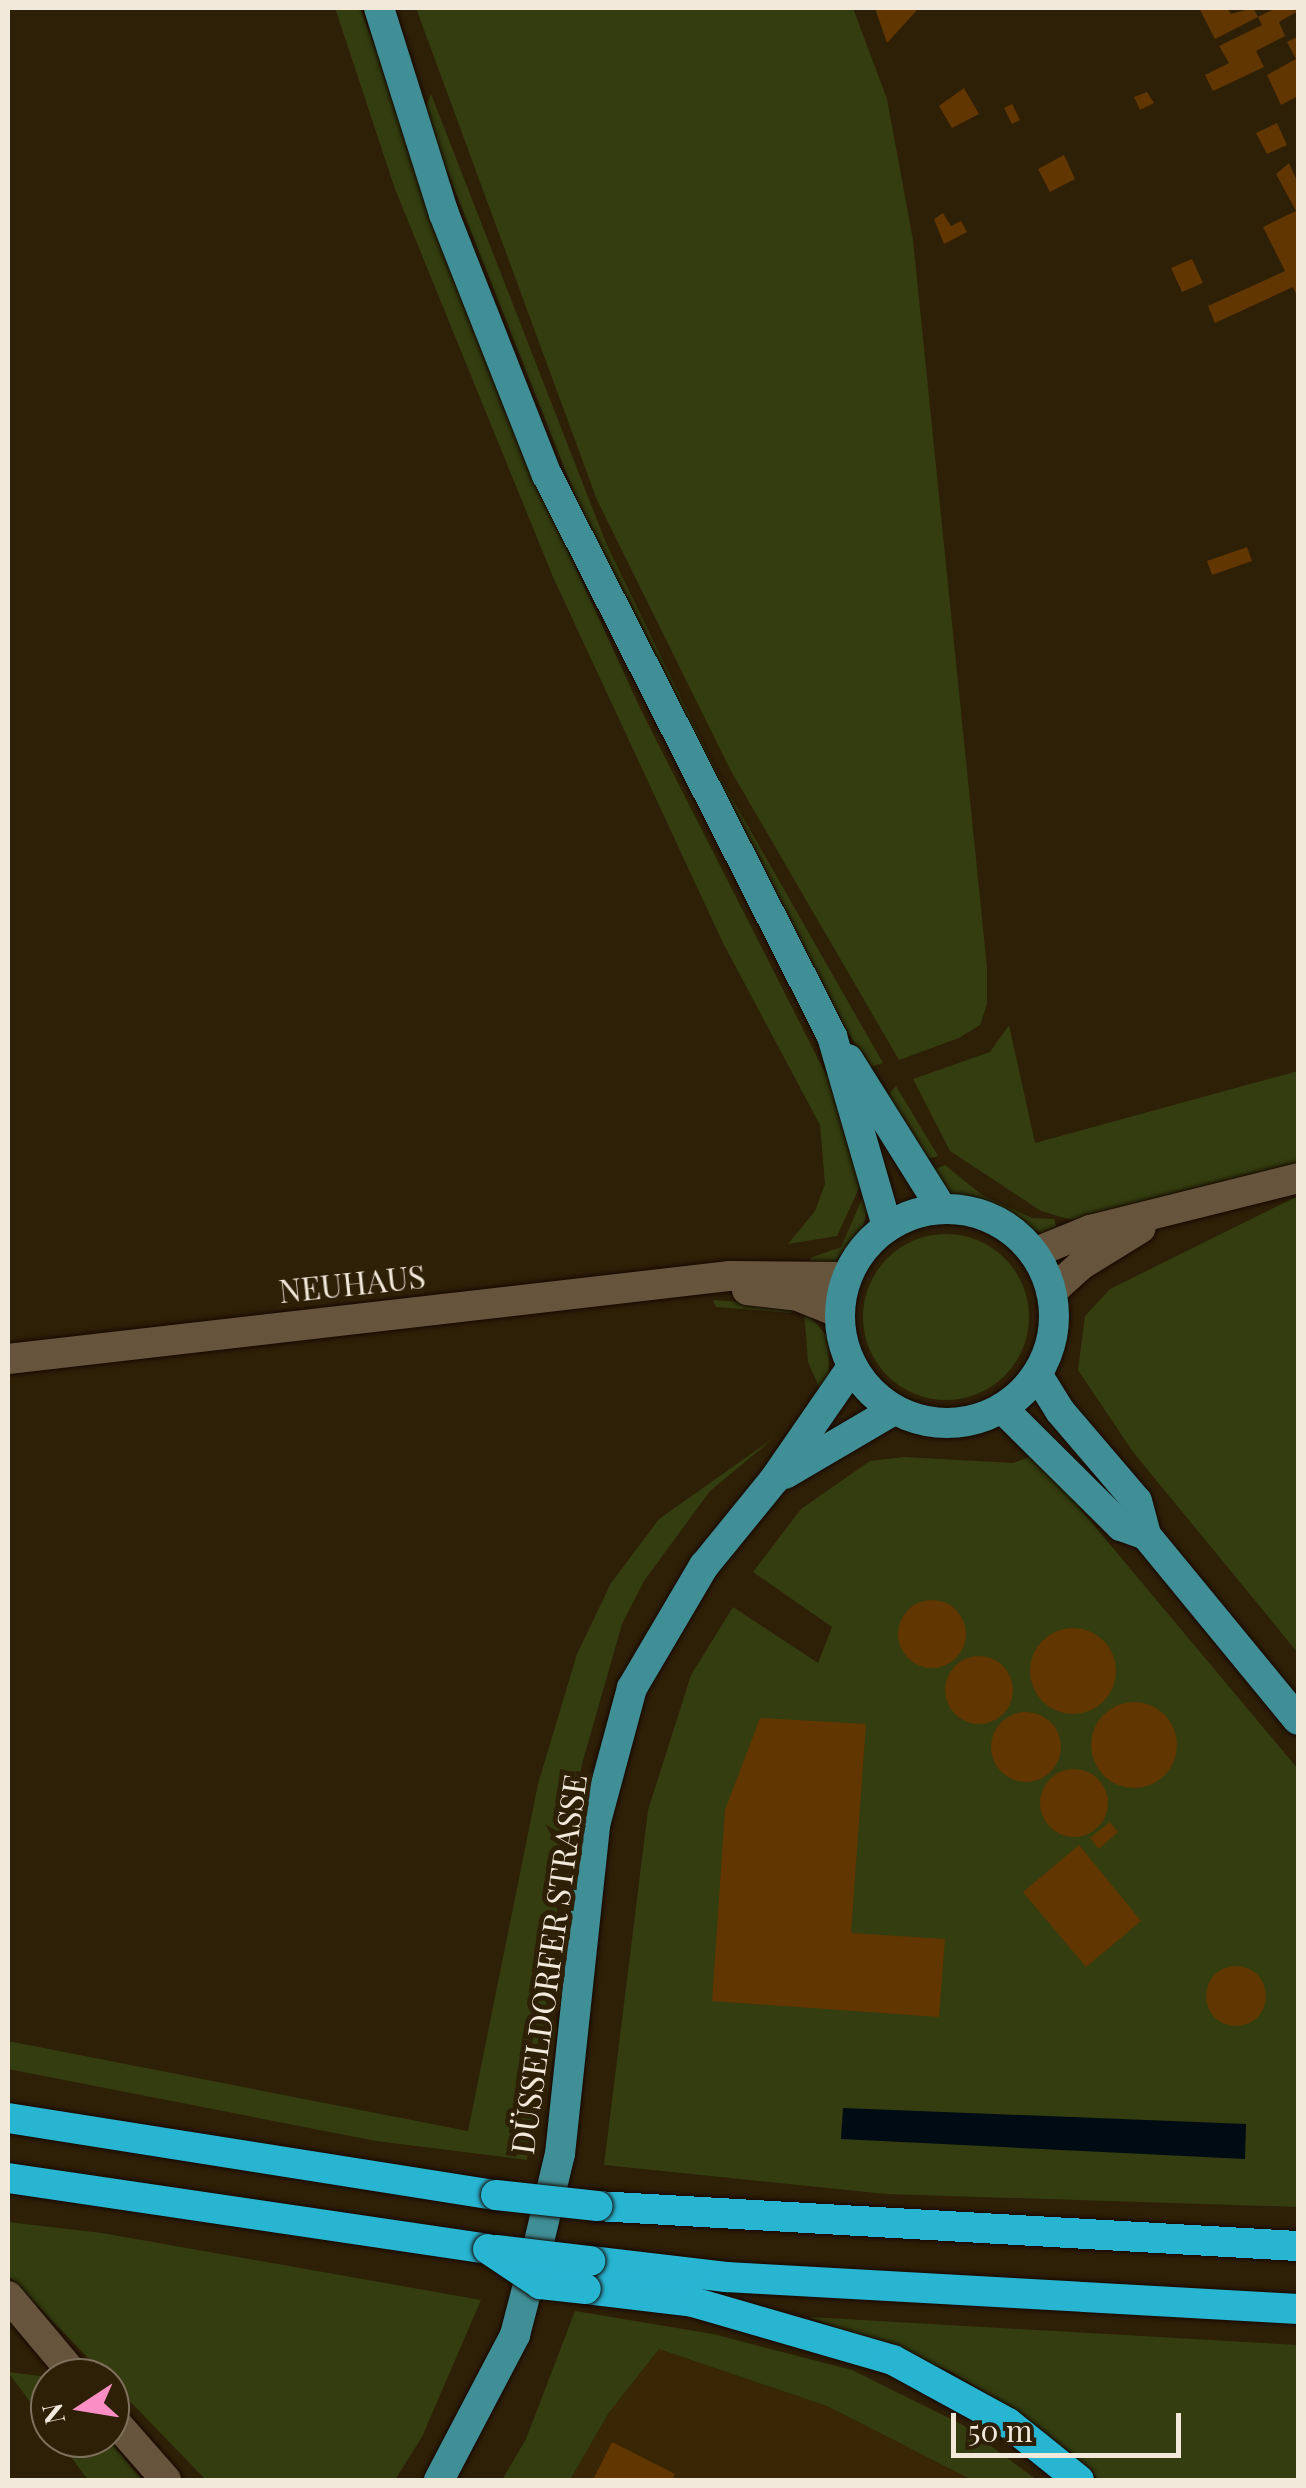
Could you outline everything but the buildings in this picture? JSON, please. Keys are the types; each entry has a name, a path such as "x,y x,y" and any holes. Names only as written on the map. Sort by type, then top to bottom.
{"highway":[{"path":"8,2118 496,2195 597,2206 1298,2246"},
{"path":"8,2178 488,2249 540,2284 588,2275 726,2277 1298,2309"},
{"path":"588,2275 893,2360 1008,2423 1079,2480"}],"main road":[{"path":"379,8 444,214 547,476 832,1036 942,1209"},
{"path":"832,1036 887,1227"},
{"path":"942,1209 976,1213 1008,1228 1034,1253 1051,1292 1053,1334 1037,1374 1002,1408 949,1424 894,1410 852,1367 840,1313 847,1277 887,1227 942,1209"},
{"name":"DÜSSELDORFER STRASSE","path":"439,2480 515,2335 538,2246 560,2154 596,1825 632,1688 704,1566 774,1480 852,1367"},
{"path":"1037,1374 1060,1411 1137,1501 1146,1535 1298,1720"},
{"path":"1002,1408 1121,1526 1146,1535"},
{"name":"DÜSSELDORFER STRASSE","path":"774,1480 894,1410"}],"street":[{"path":"1034,1253 1090,1230 1156,1219 1298,1178"},
{"path":"1051,1292 1081,1264 1156,1219"},
{"name":"NEUHAUS","path":"8,1358 756,1274 847,1277"},
{"name":"NEUHAUS","path":"705,1282 798,1296 840,1313"},
{"path":"8,2296 59,2358"},
{"path":"130,2439 166,2480"}],"shaded area":[{"path":"843,2108 1246,2124 1245,2159 841,2139"},
{"path":"659,2349 827,2406 972,2480 570,2480 608,2414"}],"green space":[{"path":"335,8 360,8 555,523 641,710 836,1094 860,1186 837,1236 788,1244 815,1211 825,1184 820,1125 723,943 553,577 395,189"},
{"path":"416,8 853,8 887,99 913,240 987,967 987,1004 980,1025 959,1038 899,1060 731,771 597,500"},
{"path":"431,94 606,543 716,770 883,1063 870,1067 814,977 596,548 424,112"},
{"path":"1009,1025 1035,1143 1298,1071 1298,1167 1075,1221 1041,1211 950,1151 913,1079 990,1052"},
{"path":"896,1086 938,1156 921,1161 886,1098"},
{"path":"945,1165 982,1195 1032,1218 1054,1219 1058,1231 1044,1234 952,1197 926,1173"},
{"path":"872,1195 858,1243 834,1264 811,1266 810,1258 841,1247 862,1199"},
{"path":"1298,1196 1298,1653 1133,1452 1078,1370 1085,1316 1110,1289"},
{"path":"946,1234 978,1240 1005,1258 1023,1285 1029,1317 1023,1349 1005,1376 978,1394 946,1400 914,1394 887,1376 869,1349 863,1317 869,1285 887,1258 914,1240"},
{"path":"713,1300 792,1306 791,1313 716,1307"},
{"path":"804,1310 828,1337 829,1376 820,1389 808,1362"},
{"path":"775,1437 710,1491 644,1581 622,1624 582,1764 561,1880 527,2160 376,2141 8,2069 8,2041 468,2131 538,1784 577,1654 611,1583 659,1519"},
{"path":"1035,1455 1298,1769 1298,2207 886,2194 604,2165 648,1810 691,1675 733,1607 818,1663 832,1627 753,1572 801,1509 870,1461 904,1457 1013,1463"},
{"path":"8,2222 102,2233 481,2300 422,2437 395,2480 206,2480 130,2401 130,2358 88,2358 8,2275"},
{"path":"575,2311 713,2334 852,2370 963,2425 1037,2480 972,2480 827,2406 659,2349 608,2414 570,2480 502,2480 526,2439"},
{"path":"809,2317 1298,2345 1298,2480 1099,2480 1026,2417 952,2372"},
{"path":"8,2372 30,2375 30,2402"},
{"path":"72,2458 124,2458 142,2480 88,2480"}]}
